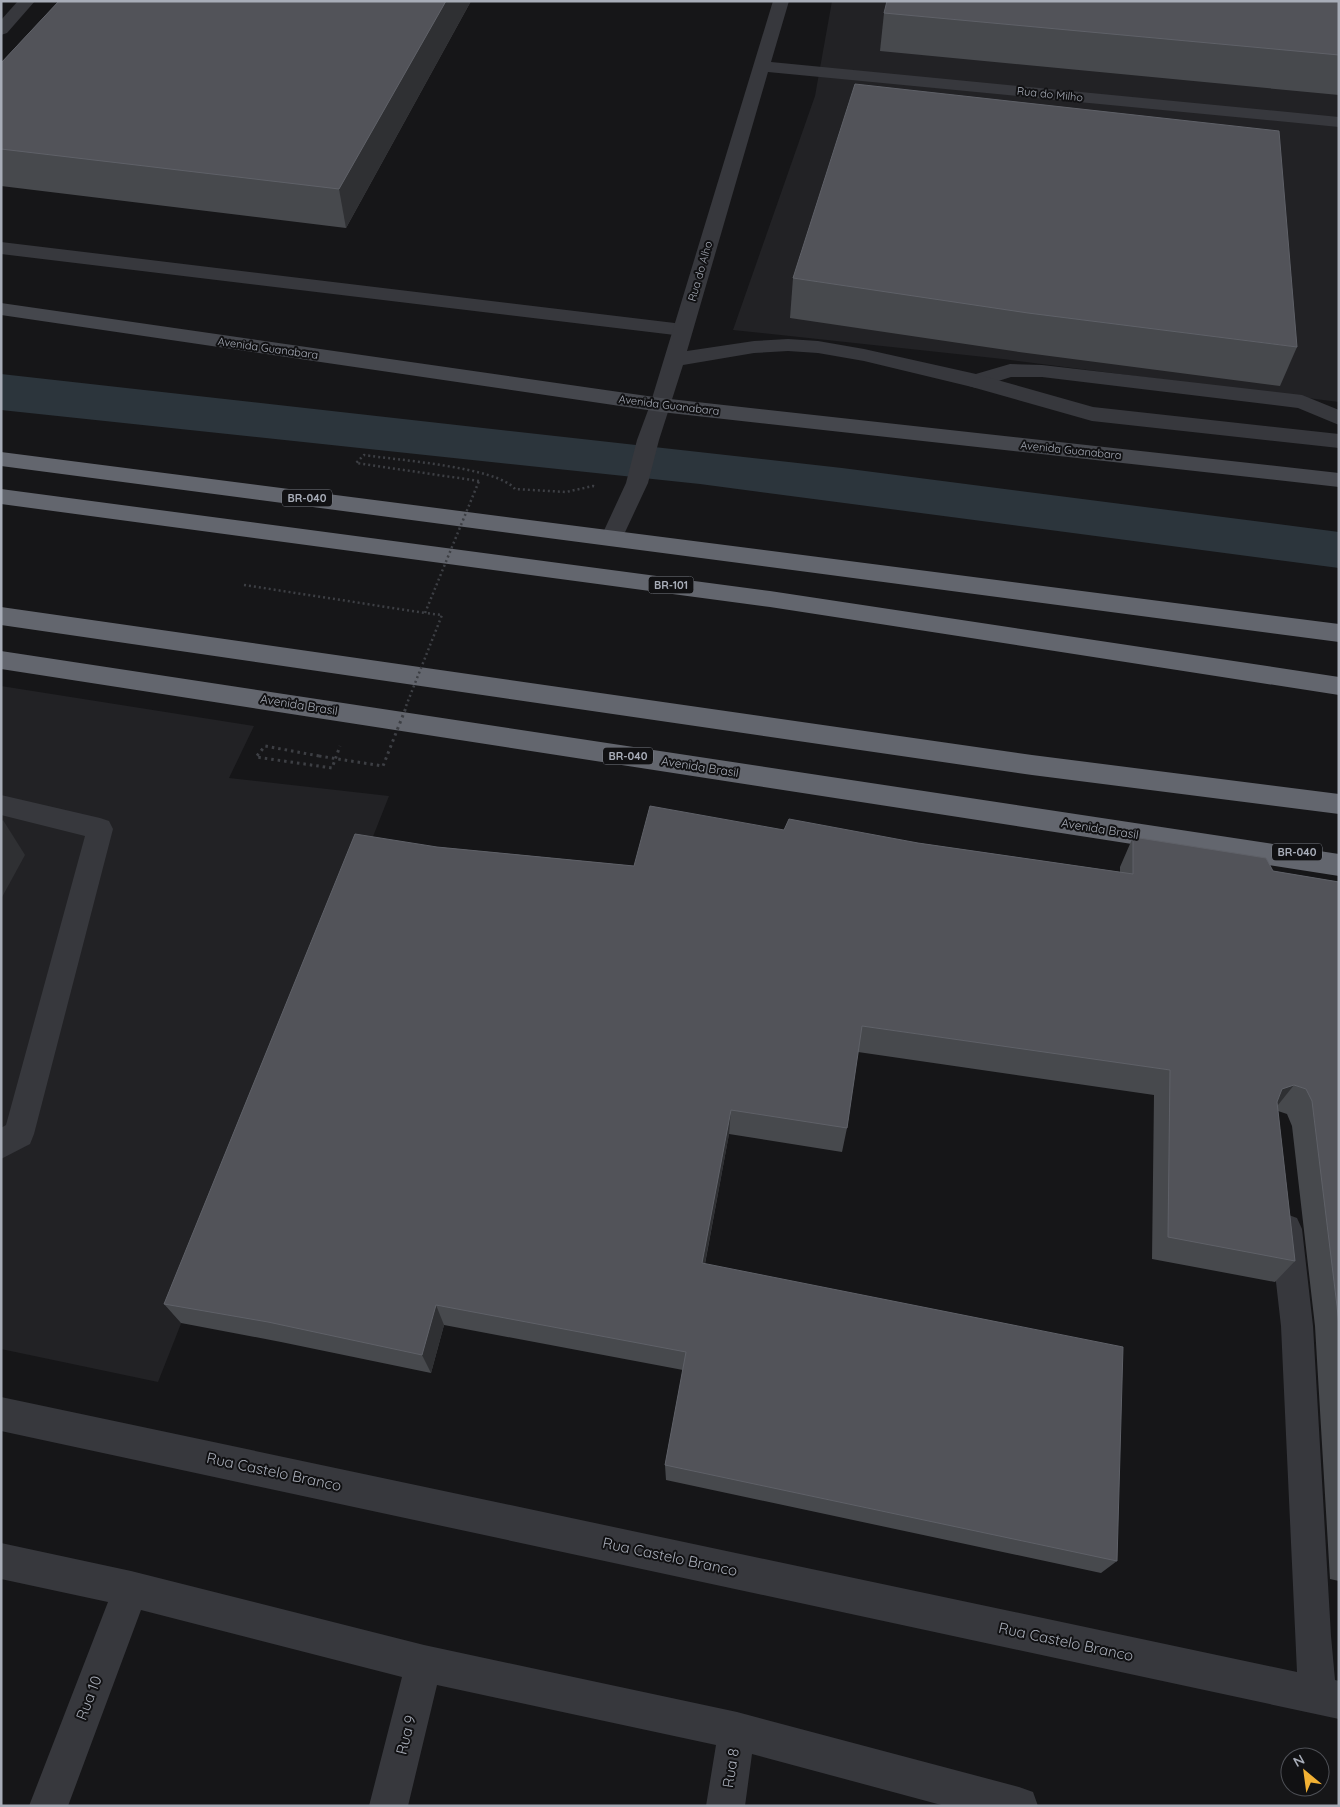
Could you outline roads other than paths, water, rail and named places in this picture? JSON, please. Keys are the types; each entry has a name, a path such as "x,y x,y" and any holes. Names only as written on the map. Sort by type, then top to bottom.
{"highway":[{"name":"BR-040","path":"1,459 1339,633"},
{"name":"BR-101","path":"1,496 770,599 1339,686"},
{"path":"1,616 1032,765 1339,804"},
{"name":"Avenida Brasil","path":"1,660 1339,865"},
{"name":"BR-040","path":"1255,853 1339,852"}],"street":[{"path":"1,30 27,1"},
{"name":"Rua do Alho","path":"612,537 635,489 648,440 661,405 781,1"},
{"name":"Rua do Milho","path":"761,66 1339,122"},
{"path":"1,248 682,330"},
{"name":"Avenida Guanabara","path":"1,309 661,405 1339,480"},
{"path":"674,360 754,347 796,345 864,355 976,382 1092,414 1339,442"},
{"path":"976,382 1010,370 1042,371 1302,402 1339,418"},
{"path":"1,805 100,829 19,1134 1,1145"},
{"path":"1283,1202 1297,1326 1313,1636 1328,1698"},
{"name":"Rua Castelo Branco","path":"1,1414 1328,1698"},
{"path":"1,1561 131,1589 424,1664 737,1731 1019,1806"},
{"name":"Rua 10","path":"48,1806 131,1589"},
{"name":"Rua 9","path":"388,1806 424,1664"},
{"name":"Rua 8","path":"725,1806 737,1731"}]}
